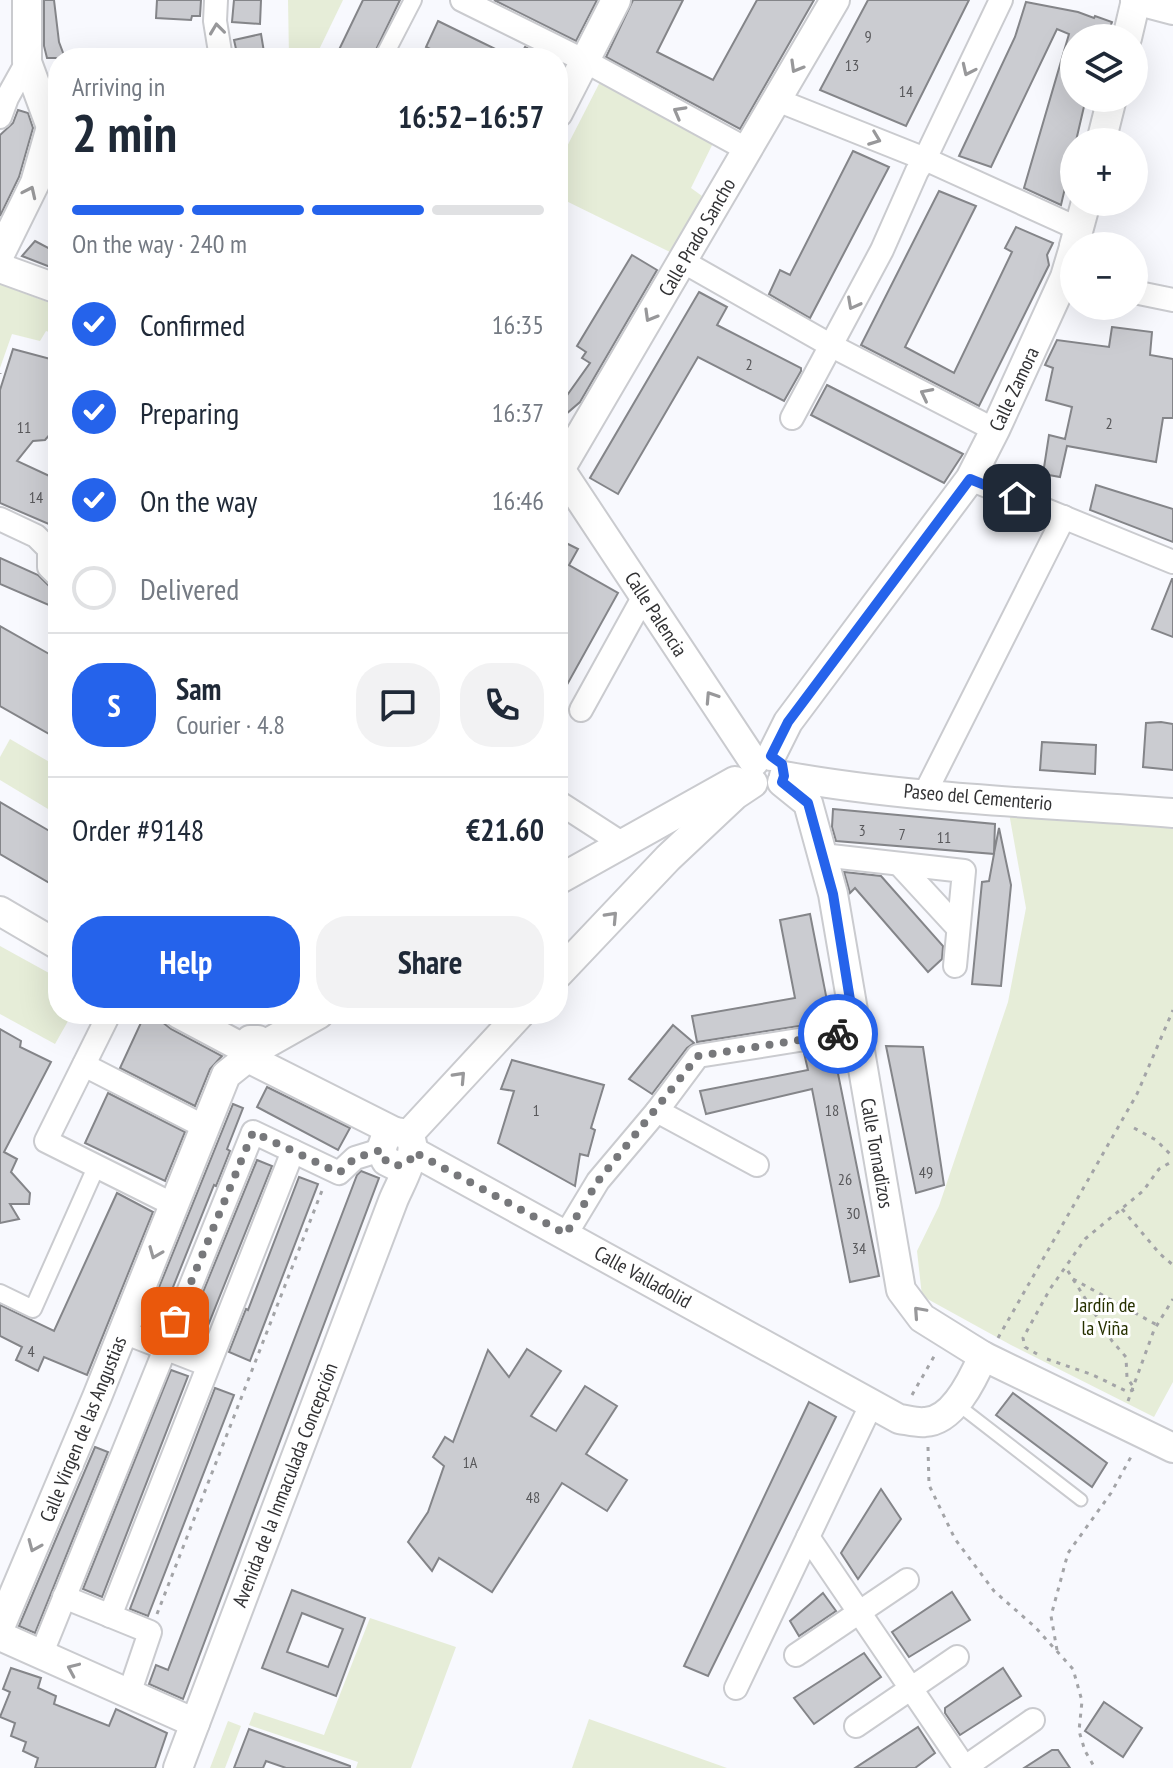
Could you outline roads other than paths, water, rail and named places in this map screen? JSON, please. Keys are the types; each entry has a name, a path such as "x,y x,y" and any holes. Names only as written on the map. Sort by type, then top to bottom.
{"street":[{"path":"27,0 27,62 48,113"},
{"path":"216,0 215,21 219,48"},
{"path":"388,48 413,0"},
{"path":"462,0 559,48"},
{"path":"568,94 616,0"},
{"name":"Calle Prado Sancho","path":"568,454 835,0"},
{"path":"792,418 882,250 1001,0"},
{"path":"1130,24 1136,0 1173,10"},
{"path":"568,53 748,150"},
{"path":"0,117 27,62"},
{"path":"777,100 925,159 1078,231"},
{"path":"0,254 35,183 48,145"},
{"path":"682,261 830,345 995,430"},
{"path":"0,268 48,285"},
{"path":"1148,295 1173,300"},
{"name":"Calle Zamora","path":"766,772 788,722 970,479 1060,298"},
{"path":"970,479 1173,562"},
{"name":"Calle Palencia","path":"568,482 766,772"},
{"path":"925,793 1064,517"},
{"path":"0,519 48,543"},
{"path":"581,710 644,596"},
{"path":"568,874 650,828 766,772"},
{"path":"568,963 668,858 735,795 766,772"},
{"name":"Paseo del Cementerio","path":"766,772 820,783 1173,813"},
{"name":"Calle Tornadizos","path":"766,772 808,803 833,894 901,1290 922,1318 946,1334 989,1350 1130,1428 1173,1448"},
{"path":"568,808 623,844"},
{"path":"650,828 668,858"},
{"path":"822,855 964,871 955,966"},
{"path":"899,864 958,928"},
{"path":"0,911 48,939"},
{"path":"104,1024 46,1141 174,1205"},
{"name":"Calle Valladolid","path":"198,1024 345,1109 398,1149 566,1234 899,1419 927,1423 952,1409 956,1403"},
{"path":"248,1024 257,1056 304,1024"},
{"path":"41,1655 253,1132 339,1173 355,1158 398,1149 511,1024"},
{"path":"566,1234 598,1181 698,1056 855,1031"},
{"name":"Calle Virgen de las Angustias","path":"0,1627 226,1075 257,1056"},
{"path":"84,1065 205,1127"},
{"path":"657,1111 757,1165"},
{"name":"Avenida de la Inmaculada Concepción","path":"178,1768 393,1201 398,1149"},
{"path":"110,1616 293,1151"},
{"path":"0,1293 33,1309 97,1165"},
{"path":"123,1332 208,1365"},
{"path":"956,1403 989,1350"},
{"path":"736,1688 872,1403"},
{"path":"808,1537 965,1768 1033,1720"},
{"path":"796,1655 907,1580"},
{"path":"64,1597 150,1632 129,1694"},
{"path":"0,1636 195,1723"},
{"path":"856,1726 957,1657"}],"lane":[{"path":"956,1403 1081,1500"}],"park label":[{"name":"Jardín de la Viña","path":"1105,1316"}]}
